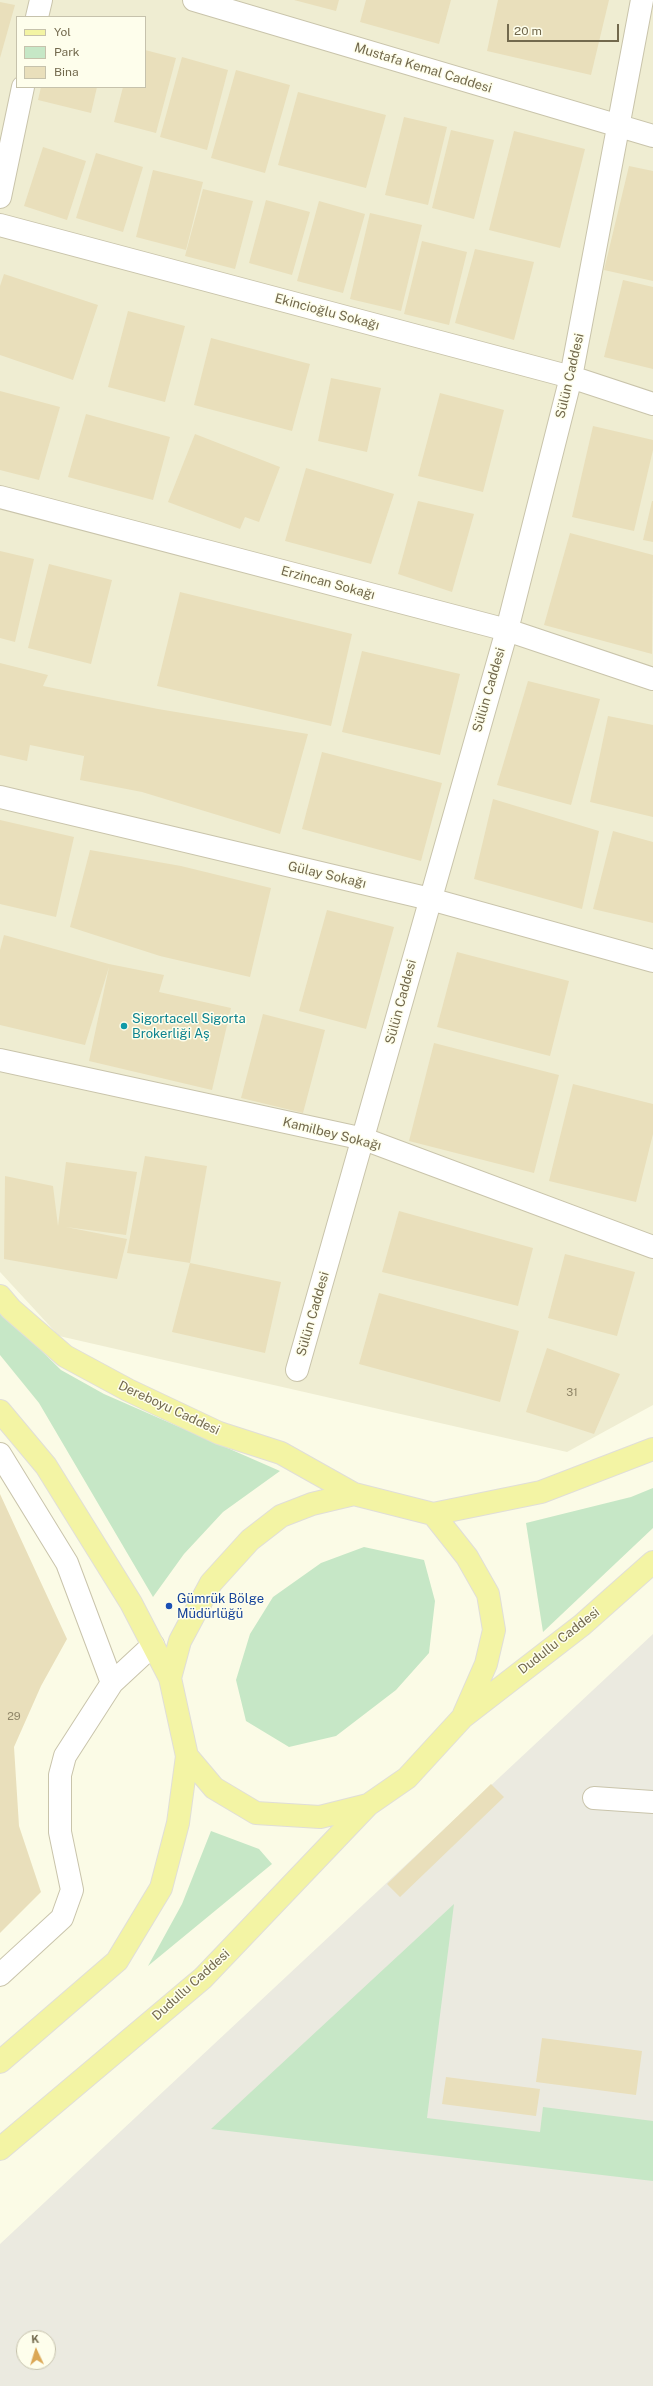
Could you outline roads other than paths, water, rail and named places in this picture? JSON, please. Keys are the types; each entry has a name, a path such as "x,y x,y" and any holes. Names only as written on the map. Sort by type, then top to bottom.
{"main road":[{"name":"Dereboyu Caddesi","path":"0,1296 11,1309 65,1356 128,1390 219,1433 281,1453 354,1494"},
{"path":"0,1411 46,1466 131,1603 170,1678"},
{"name":"Dudullu Caddesi","path":"0,2062 118,1961 162,1888 178,1822 187,1756 170,1678 180,1641 211,1583 250,1540 281,1516 312,1504 354,1494 433,1514 541,1492 653,1449"},
{"name":"Dudullu Caddesi","path":"433,1514 466,1557 488,1594 494,1630 486,1664 463,1717"},
{"name":"Dudullu Caddesi","path":"0,2149 203,1978 368,1806 407,1778 463,1717 582,1625 653,1562"},
{"name":"Dudullu Caddesi","path":"187,1756 214,1788 256,1813 320,1817 368,1806"}],"street":[{"path":"37,16 41,0"},
{"name":"Mustafa Kemal Caddesi","path":"194,0 653,136"},
{"name":"Sülün Caddesi","path":"297,1370 364,1139 430,899 507,630 571,377 642,0"},
{"path":"0,197 23,88"},
{"name":"Ekincioğlu Sokağı","path":"0,225 571,377 653,404"},
{"name":"Erzincan Sokağı","path":"0,497 507,630 653,679"},
{"name":"Gülay Sokağı","path":"0,797 430,899 653,961"},
{"name":"Kamilbey Sokağı","path":"0,1060 364,1139 653,1247"},
{"path":"0,1454 67,1564 112,1682"},
{"path":"0,1976 62,1918 72,1890 60,1832 60,1775 65,1756 112,1682 153,1645"},
{"path":"594,1798 653,1802"}],"place":[{"name":"Sigortacell Sigorta Brokerliği Aş","path":"124,1026"},
{"name":"Gümrük Bölge Müdürlüğü","path":"169,1606"}]}
